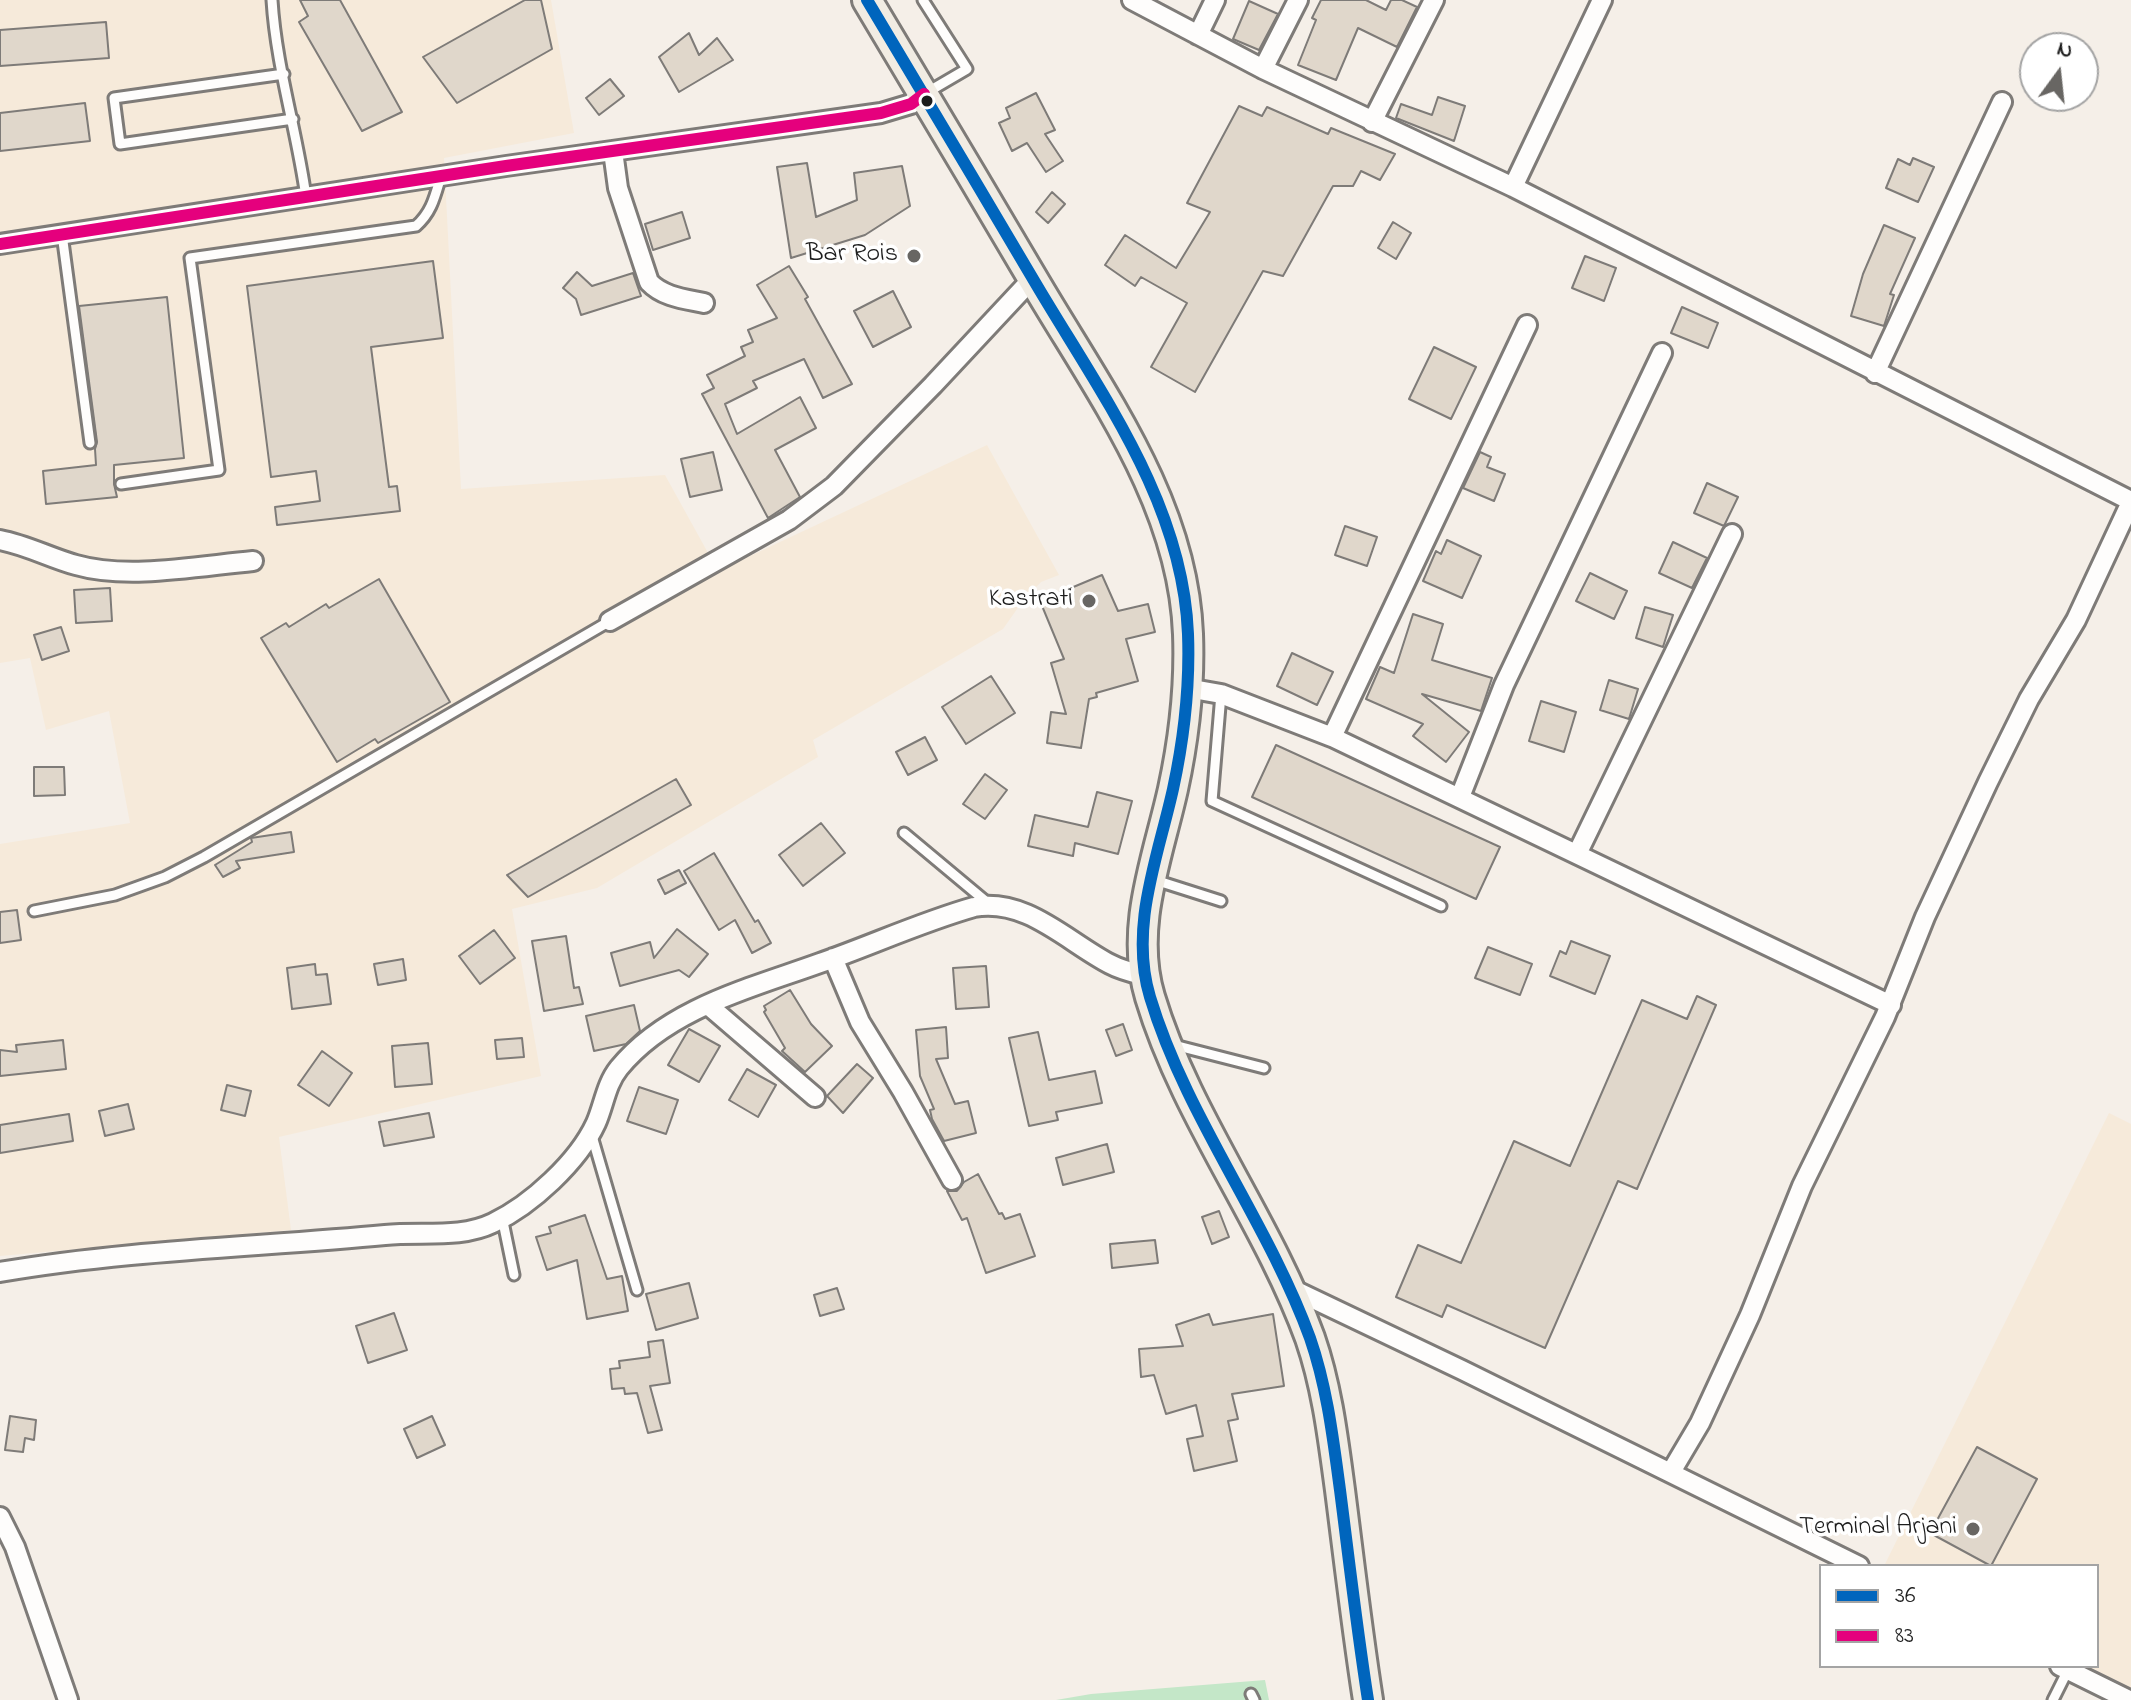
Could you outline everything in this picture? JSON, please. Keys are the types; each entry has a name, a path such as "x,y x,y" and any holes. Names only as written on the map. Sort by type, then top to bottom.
{"main road":[{"path":"867,0 1128,440 1167,522 1184,587 1188,635 1187,688 1179,761 1151,879 1143,928 1146,976 1167,1043 1288,1287 1318,1362 1329,1411 1368,1700"}],"street":[{"path":"1132,0 1263,69 1513,187 2131,502 2076,620 2029,699 1988,782 1925,917 1891,1005 1802,1186 1750,1315 1700,1423 1671,1472"},
{"path":"1198,35 1215,0"},
{"path":"1263,69 1298,0"},
{"path":"1372,122 1434,0"},
{"path":"1513,187 1602,0"},
{"path":"0,244 881,113 911,104 924,94"},
{"path":"1875,373 2002,102"},
{"path":"613,151 618,188 649,282 656,290 669,295 704,303"},
{"path":"610,621 789,520 834,486 1033,278"},
{"path":"1332,737 1527,325"},
{"path":"1460,797 1504,685 1662,353"},
{"path":"1577,854 1732,534"},
{"path":"2,541 76,566 103,570 134,571 253,561"},
{"path":"1187,688 1221,694 1332,737 1891,1005"},
{"path":"0,1272 115,1255 401,1233 469,1231 494,1223 548,1184 573,1160 591,1132 608,1085 618,1069 657,1033 708,1005 756,984 945,915 989,904 1016,909 1114,966 1146,976"},
{"path":"833,958 860,1022 952,1180"},
{"path":"708,1005 815,1097"},
{"path":"1288,1287 1855,1564"},
{"path":"0,1517 15,1547 68,1700"},
{"path":"2064,1668 2129,1700"}],"lane":[{"path":"272,0 274,29 306,197"},
{"path":"923,0 967,69 924,94"},
{"path":"284,74 114,98 120,144 293,119"},
{"path":"121,484 219,470 190,258 416,226 432,206 441,176"},
{"path":"62,234 90,443"},
{"path":"34,911 115,895 165,877 610,621"},
{"path":"1221,694 1212,801 1441,906"},
{"path":"904,833 989,904"},
{"path":"1151,879 1221,901"},
{"path":"1167,1043 1264,1068"},
{"path":"591,1132 637,1290"},
{"path":"502,1217 514,1275"},
{"path":"2053,1700 2064,1668"}],"shaded area":[{"path":"0,0 551,0 574,133 444,158 461,489 665,475 718,571 987,445 1059,575 1041,582 1003,629 813,740 818,757 597,888 512,909 541,1076 279,1137 291,1230 0,1256 0,844 130,823 109,711 46,730 30,658 0,663"},
{"path":"2109,1113 2131,1124 2131,1688 2091,1668 2099,1668 2099,1564 1885,1564"}],"green space":[{"path":"1265,1680 1269,1700 1056,1700 1091,1694"}],"building":[{"path":"300,0 340,0 402,112 362,131 299,22 308,16"},
{"path":"525,0 541,0 552,49 457,103 423,57"},
{"path":"1321,0 1366,0 1386,10 1391,0 1402,0 1417,7 1397,47 1358,28 1336,80 1298,65 1316,20 1312,18"},
{"path":"1249,1 1278,14 1259,50 1233,39"},
{"path":"106,22 109,58 0,66 0,30"},
{"path":"689,33 699,55 717,38 733,60 679,92 659,57"},
{"path":"610,79 624,96 599,115 586,98"},
{"path":"1036,93 1055,130 1045,134 1063,161 1046,172 1027,143 1012,151 999,123 1010,118 1006,108"},
{"path":"1438,97 1465,106 1454,141 1396,118 1401,104 1432,115"},
{"path":"85,103 90,141 0,151 0,113"},
{"path":"1239,106 1262,116 1267,107 1328,134 1331,128 1395,154 1380,180 1361,171 1353,186 1333,186 1283,276 1263,271 1195,392 1151,367 1187,303 1141,277 1135,286 1105,265 1125,235 1176,268 1210,212 1187,203"},
{"path":"1913,158 1934,167 1918,202 1886,188 1898,159 1910,165"},
{"path":"807,163 816,217 857,200 854,173 902,166 910,206 865,235 791,258 777,167"},
{"path":"1052,192 1065,204 1048,223 1036,212"},
{"path":"682,212 690,238 653,250 645,224"},
{"path":"1393,222 1411,233 1396,259 1378,248"},
{"path":"1884,225 1915,238 1890,294 1894,295 1884,326 1851,316 1863,274"},
{"path":"1585,256 1616,268 1604,301 1572,288"},
{"path":"433,261 443,338 371,347 389,487 397,486 400,511 277,525 275,507 320,501 316,471 271,477 247,286"},
{"path":"789,266 852,384 823,398 804,359 753,381 757,388 725,404 737,434 800,397 816,428 775,450 800,497 768,518 702,394 714,388 707,375 745,356 741,347 753,342 748,330 777,318 757,285"},
{"path":"577,272 592,286 633,273 641,296 581,315 576,299 563,288"},
{"path":"893,291 911,327 873,347 854,311"},
{"path":"167,297 184,458 114,465 117,497 46,504 43,471 96,465 97,442 79,306"},
{"path":"1682,307 1718,323 1708,348 1671,333"},
{"path":"1434,347 1476,367 1451,419 1409,399"},
{"path":"713,452 722,490 690,497 681,459"},
{"path":"1480,452 1491,457 1487,467 1505,474 1494,501 1463,488"},
{"path":"1707,483 1738,497 1724,526 1694,513"},
{"path":"1345,526 1377,537 1367,566 1335,555"},
{"path":"1447,540 1481,556 1462,598 1423,581 1436,551 1441,554"},
{"path":"1673,542 1707,558 1692,588 1659,573"},
{"path":"1590,573 1627,591 1614,619 1576,601"},
{"path":"1102,575 1118,611 1148,604 1155,632 1126,639 1138,681 1096,693 1097,697 1089,699 1081,748 1047,743 1051,712 1066,714 1051,663 1064,659 1040,601"},
{"path":"379,579 450,702 378,743 375,739 337,762 261,638 286,623 289,627 326,604 329,608"},
{"path":"110,588 112,621 76,623 74,590"},
{"path":"1645,607 1673,615 1663,647 1636,638"},
{"path":"1413,614 1443,624 1432,660 1492,678 1481,711 1422,694 1469,732 1446,762 1413,736 1423,724 1366,699 1380,667 1394,673"},
{"path":"61,627 69,651 42,660 34,635"},
{"path":"1292,653 1333,672 1317,705 1277,686"},
{"path":"991,676 1015,713 966,744 942,707"},
{"path":"1609,680 1638,689 1629,719 1600,710"},
{"path":"1541,701 1576,712 1564,752 1529,741"},
{"path":"925,737 937,760 908,775 896,752"},
{"path":"1276,745 1500,847 1476,899 1252,797"},
{"path":"34,767 64,767 65,795 34,796"},
{"path":"985,774 1007,790 985,819 963,804"},
{"path":"676,779 691,805 528,897 507,875"},
{"path":"1097,792 1132,801 1118,854 1075,843 1073,856 1028,846 1035,815 1088,827"},
{"path":"821,823 845,853 803,886 779,855"},
{"path":"291,832 294,852 236,861 240,868 223,877 215,865 252,842 251,838"},
{"path":"714,853 771,943 752,953 735,920 719,930 684,871"},
{"path":"679,870 686,883 665,894 658,880"},
{"path":"17,910 21,940 0,943 0,912"},
{"path":"677,929 708,954 689,977 679,970 620,986 611,953 650,942 654,958"},
{"path":"494,930 515,958 480,984 459,956"},
{"path":"566,936 574,988 579,987 583,1004 544,1011 532,941"},
{"path":"1571,941 1610,956 1595,994 1550,976 1560,951 1566,954"},
{"path":"1488,947 1532,964 1520,995 1475,978"},
{"path":"403,959 406,980 378,985 374,964"},
{"path":"315,964 316,975 327,974 331,1004 292,1009 287,968"},
{"path":"986,966 989,1007 956,1009 953,968"},
{"path":"790,990 811,1024 832,1046 805,1072 782,1051 785,1048 764,1012 764,1006"},
{"path":"1697,996 1716,1005 1637,1189 1618,1181 1545,1348 1447,1305 1442,1317 1396,1297 1418,1245 1461,1263 1514,1141 1570,1166 1642,1000 1687,1019"},
{"path":"634,1005 640,1031 626,1044 594,1051 586,1016"},
{"path":"1123,1024 1132,1050 1116,1056 1106,1030"},
{"path":"946,1027 948,1058 936,1059 955,1104 968,1101 976,1133 944,1141 932,1119 930,1110 934,1109 920,1076 916,1030"},
{"path":"689,1029 720,1046 699,1082 668,1065"},
{"path":"1038,1032 1049,1080 1095,1071 1102,1103 1056,1112 1058,1120 1029,1126 1009,1038"},
{"path":"522,1038 524,1057 497,1059 495,1040"},
{"path":"63,1040 66,1069 0,1076 0,1050 17,1052 16,1045"},
{"path":"428,1043 432,1084 395,1087 392,1046"},
{"path":"322,1051 352,1073 329,1106 298,1085"},
{"path":"857,1064 873,1078 843,1113 827,1096"},
{"path":"747,1069 776,1085 758,1117 729,1100"},
{"path":"227,1085 251,1091 245,1116 221,1110"},
{"path":"639,1087 678,1100 666,1134 627,1121"},
{"path":"128,1104 134,1129 105,1136 99,1111"},
{"path":"429,1113 434,1137 384,1146 379,1122"},
{"path":"69,1114 73,1141 0,1153 0,1125"},
{"path":"1107,1144 1114,1172 1063,1185 1056,1158"},
{"path":"978,1174 999,1214 1002,1213 1005,1219 1020,1214 1035,1256 986,1273 967,1218 962,1220 947,1191 957,1191 964,1182"},
{"path":"1219,1211 1229,1237 1212,1244 1202,1217"},
{"path":"585,1215 607,1279 622,1276 628,1311 587,1319 577,1260 547,1270 536,1237 551,1233 549,1227"},
{"path":"1155,1240 1158,1263 1112,1268 1110,1244"},
{"path":"689,1283 698,1318 656,1330 646,1294"},
{"path":"837,1288 844,1309 820,1316 814,1295"},
{"path":"394,1313 407,1350 368,1363 356,1326"},
{"path":"1209,1314 1213,1325 1273,1314 1284,1386 1232,1394 1238,1419 1228,1421 1237,1461 1194,1471 1187,1439 1203,1436 1196,1405 1166,1414 1154,1375 1141,1377 1139,1349 1183,1346 1176,1325"},
{"path":"663,1340 670,1383 650,1386 662,1430 648,1433 637,1393 625,1394 624,1388 612,1389 610,1369 620,1368 619,1361 650,1357 648,1342"},
{"path":"10,1416 36,1420 34,1440 25,1438 23,1452 5,1450"},
{"path":"432,1416 445,1445 417,1458 404,1429"},
{"path":"1977,1447 2037,1479 1992,1564 1930,1533"}],"transit line":[{"name":"36","path":"867,0 1111,409 1155,495 1171,540 1183,586 1188,634 1187,693 1177,770 1148,892 1144,918 1144,971 1165,1041 1184,1084 1272,1252 1316,1356 1332,1432 1368,1700"},
{"name":"83","path":"0,244 506,166 881,113 911,104 924,94"}],"place":[{"name":"Bar Rois","path":"914,256"},
{"name":"Kastrati","path":"1089,601"},
{"name":"Terminal Arjani","path":"1973,1529"}]}
